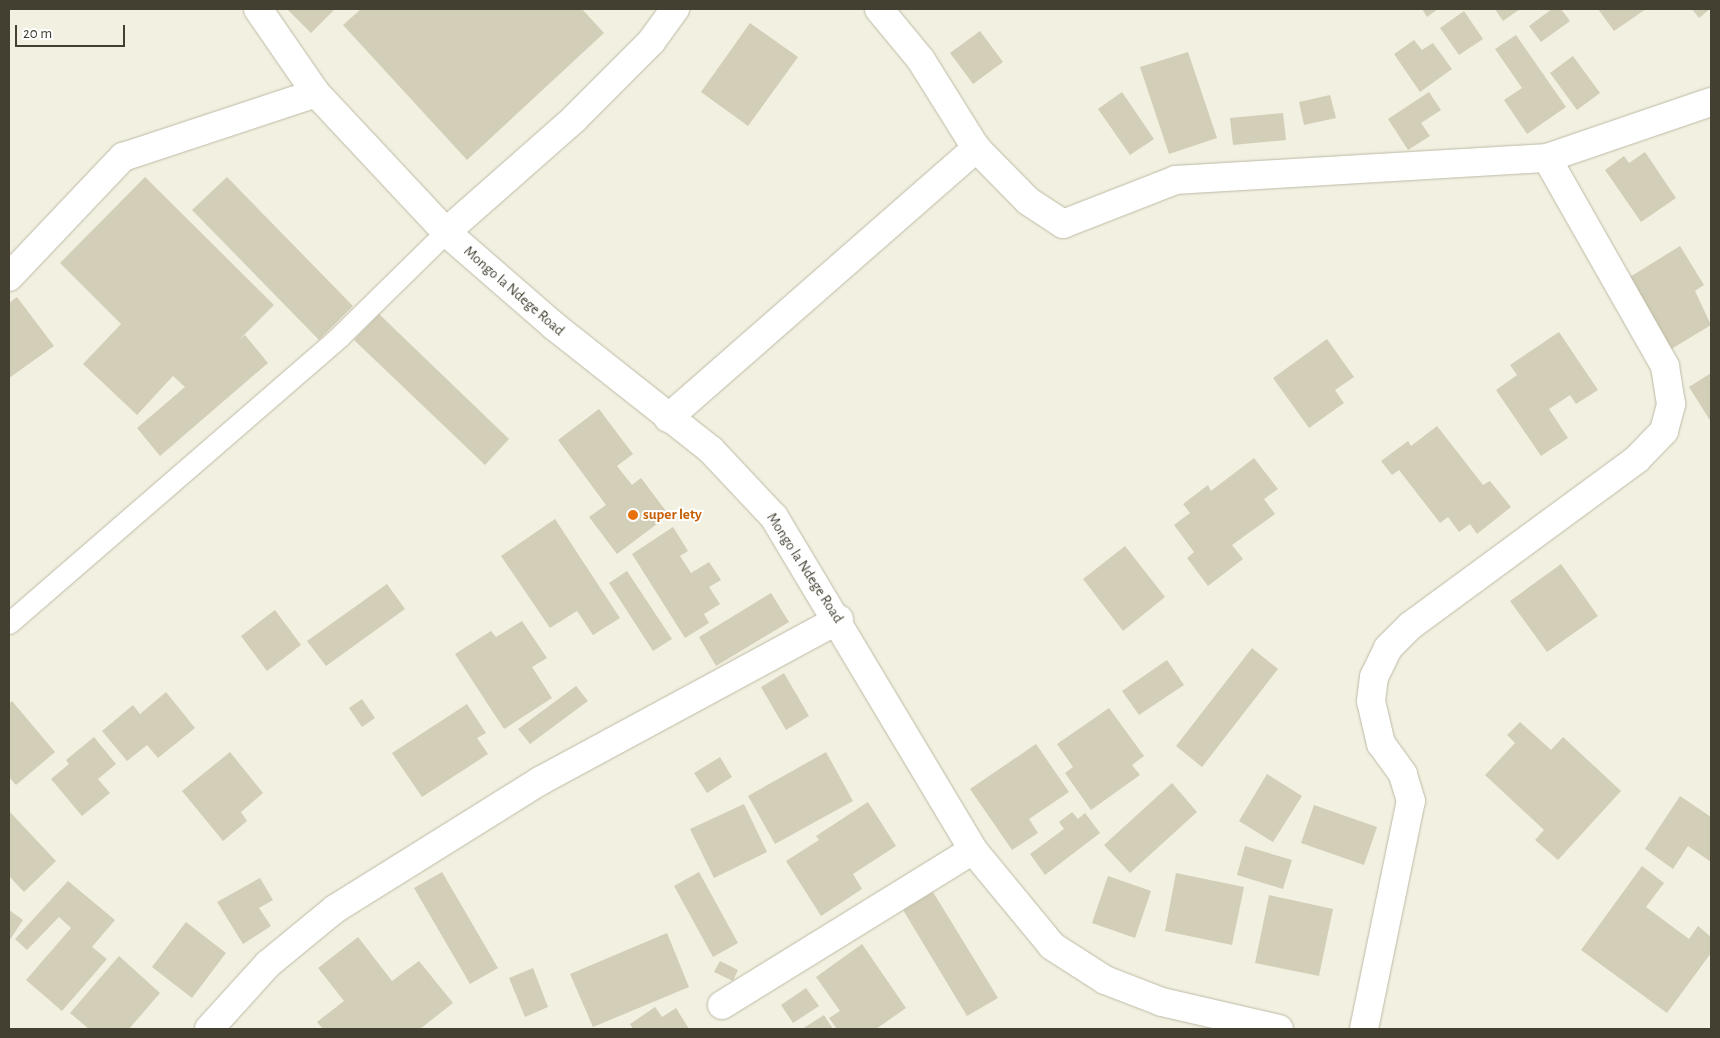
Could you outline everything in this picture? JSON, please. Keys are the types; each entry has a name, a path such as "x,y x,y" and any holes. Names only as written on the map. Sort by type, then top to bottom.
{"street":[{"name":"Mongo la Ndege Road","path":"258,9 316,93 446,232 668,418 711,450 774,517 839,619 885,706 973,850 1052,946 1105,980 1162,1002 1279,1029"},
{"path":"446,232 574,119 651,42 675,9"},
{"path":"879,9 921,60 976,148 1028,201 1063,224 1176,180 1547,158 1711,102"},
{"path":"9,276 123,157 316,93"},
{"path":"668,418 976,148"},
{"path":"1364,1029 1411,802 1404,774 1381,744 1371,702 1377,670 1388,648 1410,626 1637,459 1664,431 1671,404 1664,366 1547,158"},
{"path":"209,1029 268,964 336,909 540,781 839,619"},
{"path":"722,1005 973,850"}],"lane":[{"path":"9,623 340,336 446,232"}],"building":[{"path":"287,9 335,9 311,33"},
{"path":"361,9 582,9 604,33 467,160 343,25"},
{"path":"1422,9 1438,9 1427,17"},
{"path":"1495,9 1520,9 1503,21"},
{"path":"1552,9 1561,9 1570,21 1541,42 1529,26"},
{"path":"1598,9 1646,9 1614,31"},
{"path":"1692,9 1710,9 1699,18"},
{"path":"1464,11 1483,39 1459,55 1440,28"},
{"path":"750,23 798,57 748,126 701,92"},
{"path":"980,31 1003,62 973,84 950,53"},
{"path":"1516,35 1566,107 1527,134 1504,100 1522,88 1495,49"},
{"path":"1414,40 1422,50 1433,43 1452,69 1420,92 1394,54"},
{"path":"1188,52 1217,138 1169,154 1140,67"},
{"path":"1573,56 1600,93 1577,110 1550,73"},
{"path":"1122,92 1154,139 1130,155 1098,109"},
{"path":"1429,92 1441,110 1421,123 1430,136 1408,150 1388,119"},
{"path":"1330,95 1336,118 1304,125 1299,102"},
{"path":"1283,113 1286,140 1233,145 1230,118"},
{"path":"1645,152 1676,198 1641,222 1605,170 1624,156 1629,163"},
{"path":"145,177 274,305 239,340 245,335 268,363 160,456 137,428 185,387 173,376 137,415 83,364 121,324 60,263"},
{"path":"227,177 353,306 319,340 192,210"},
{"path":"1680,246 1704,285 1695,291 1711,325 1668,351 1625,280"},
{"path":"17,297 54,346 9,378 9,303"},
{"path":"379,314 509,439 485,465 354,340"},
{"path":"1559,332 1598,390 1576,404 1570,395 1549,409 1568,438 1541,456 1496,390 1517,375 1510,365"},
{"path":"1327,339 1354,377 1335,390 1344,403 1309,428 1273,378"},
{"path":"1711,373 1711,422 1689,387"},
{"path":"599,409 633,454 617,466 632,485 641,478 669,515 617,554 589,517 606,505 558,440"},
{"path":"1437,426 1483,485 1490,481 1511,507 1477,534 1470,524 1459,532 1448,517 1440,523 1399,470 1392,475 1381,461 1408,441 1411,446"},
{"path":"1254,458 1278,489 1264,499 1275,514 1232,545 1243,559 1208,586 1187,558 1194,552 1174,525 1190,513 1183,504 1208,485 1211,491"},
{"path":"555,519 620,618 593,635 577,611 550,628 501,556"},
{"path":"673,527 688,551 680,556 691,573 709,562 721,580 709,587 720,604 704,614 709,623 685,638 632,554"},
{"path":"1125,546 1165,597 1123,631 1083,579"},
{"path":"1561,564 1598,616 1547,652 1510,601"},
{"path":"627,571 672,639 653,651 609,583"},
{"path":"387,584 405,609 326,666 307,641"},
{"path":"771,593 789,622 716,666 699,637"},
{"path":"275,610 301,645 267,671 241,636"},
{"path":"522,621 547,658 532,667 552,698 504,729 455,654 491,631 496,637"},
{"path":"1252,648 1278,669 1202,767 1176,746"},
{"path":"1167,660 1184,685 1139,715 1122,691"},
{"path":"784,673 809,716 786,730 761,687"},
{"path":"576,686 588,701 530,744 518,729"},
{"path":"166,692 195,728 158,758 147,745 127,761 102,731 133,705 140,714"},
{"path":"362,699 375,718 362,727 349,708"},
{"path":"12,701 55,752 16,785 9,777 9,704"},
{"path":"467,704 486,733 477,738 488,754 422,797 392,753"},
{"path":"1109,708 1144,756 1132,765 1140,775 1091,810 1065,773 1073,767 1057,744"},
{"path":"1520,722 1551,750 1563,737 1621,791 1558,860 1535,840 1544,830 1485,775 1515,743 1507,735"},
{"path":"94,737 116,764 98,779 110,793 82,816 51,779 69,764 66,760"},
{"path":"1036,744 1069,792 1029,819 1038,833 1012,850 970,789"},
{"path":"230,752 263,793 241,812 247,821 223,841 182,791"},
{"path":"826,752 853,801 775,844 748,796"},
{"path":"720,757 732,777 707,793 694,773"},
{"path":"1267,774 1302,796 1273,842 1239,821"},
{"path":"1172,783 1197,812 1130,873 1104,845"},
{"path":"1680,796 1711,817 1711,862 1688,846 1673,869 1645,849"},
{"path":"868,802 896,846 853,874 862,889 821,916 786,861 819,840 816,836"},
{"path":"744,804 767,852 714,878 690,829"},
{"path":"1314,805 1377,827 1364,865 1301,843"},
{"path":"9,811 56,861 24,892 9,876"},
{"path":"1072,812 1078,819 1085,813 1100,833 1045,875 1030,854 1064,829 1059,822"},
{"path":"1245,846 1292,860 1283,889 1237,875"},
{"path":"1642,866 1664,883 1646,907 1689,939 1698,926 1711,937 1711,953 1667,1013 1581,950"},
{"path":"442,872 498,968 470,984 414,888"},
{"path":"699,872 738,943 713,957 674,886"},
{"path":"1176,873 1244,887 1232,945 1165,931"},
{"path":"1108,876 1151,891 1135,938 1092,923"},
{"path":"260,878 273,900 259,908 271,926 243,944 217,902"},
{"path":"68,881 115,920 92,947 107,959 62,1011 26,980 71,928 59,917 27,950 15,939"},
{"path":"933,892 998,998 967,1016 903,910"},
{"path":"1269,895 1333,909 1319,976 1255,963"},
{"path":"9,910 23,920 9,941"},
{"path":"186,922 226,953 192,998 152,967"},
{"path":"667,933 689,987 593,1027 570,974"},
{"path":"358,937 392,981 419,961 453,1003 420,1029 323,1029 317,1022 344,1001 318,968"},
{"path":"862,944 906,1008 876,1029 837,1029 829,1018 840,1011 816,977"},
{"path":"119,956 160,993 129,1029 89,1029 70,1013"},
{"path":"720,961 738,970 733,981 714,972"},
{"path":"533,968 548,1007 525,1017 509,978"},
{"path":"806,988 819,1006 793,1023 781,1005"},
{"path":"655,1007 662,1017 676,1008 689,1029 633,1029 630,1024"},
{"path":"824,1015 833,1029 802,1029"}],"place":[{"name":"super lety","path":"633,515"}]}
